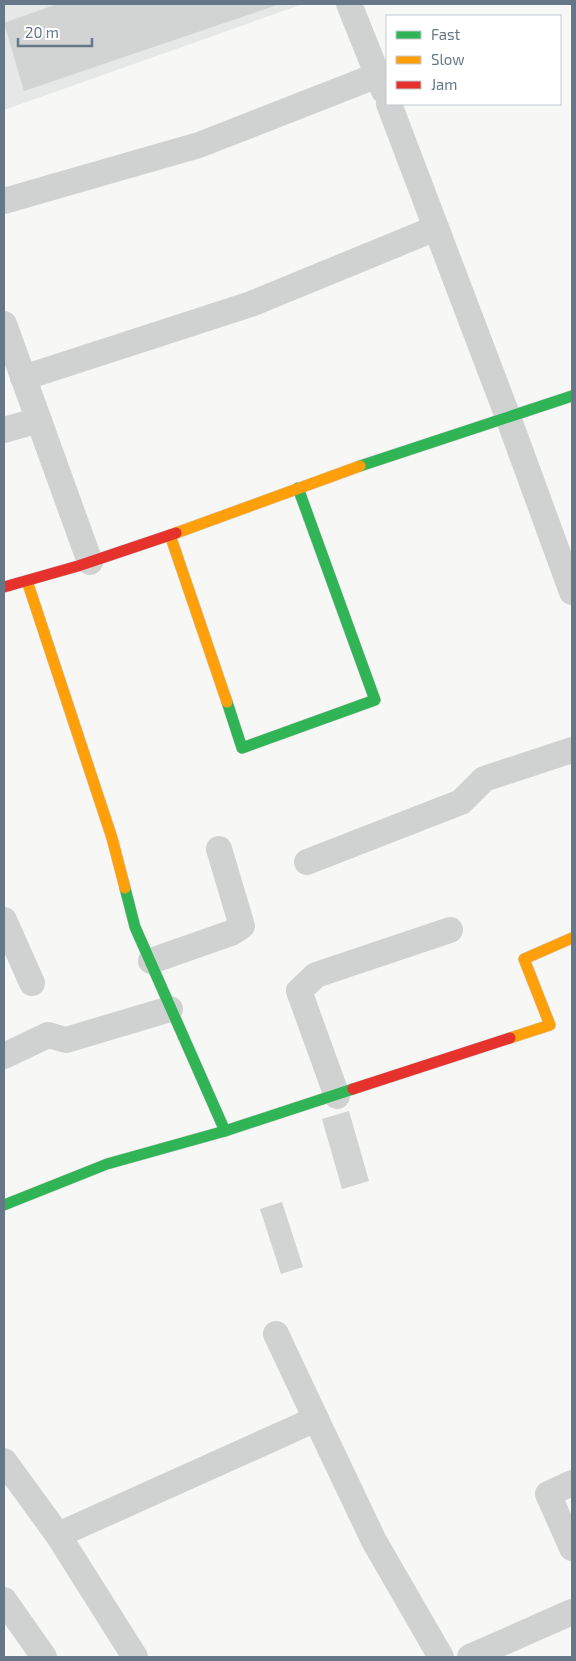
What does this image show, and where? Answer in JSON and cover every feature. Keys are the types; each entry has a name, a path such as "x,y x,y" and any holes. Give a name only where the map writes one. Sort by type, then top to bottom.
{"street":[{"path":"4,202 199,145 383,87 349,4"},
{"path":"389,105 508,417 572,592"},
{"path":"23,378 250,304 436,228"},
{"path":"4,324 90,562"},
{"path":"4,587 90,562 298,488 572,396"},
{"path":"4,430 39,420"},
{"path":"170,535 242,748 375,700 298,488"},
{"path":"27,581 112,838 135,927 225,1131"},
{"path":"307,862 461,802 484,779 572,750"},
{"path":"150,962 231,933 242,926 219,849"},
{"path":"4,920 32,983"},
{"path":"337,1096 300,991 316,975 450,930"},
{"path":"4,1205 107,1164 225,1131 337,1096 550,1025 524,959 572,938"},
{"path":"4,1056 48,1035 66,1040 170,1009"},
{"path":"276,1334 374,1541 441,1657"},
{"path":"58,1535 316,1419"},
{"path":"4,1461 58,1535 135,1657"},
{"path":"572,1483 548,1494 572,1548"},
{"path":"4,1600 12,1629 44,1657"},
{"path":"470,1657 572,1612"}],"shaded area":[{"path":"4,4 303,4 4,110"}],"building":[{"path":"57,4 280,4 24,91 4,23"},
{"path":"349,1111 369,1181 342,1189 322,1119"},
{"path":"282,1202 303,1267 281,1274 260,1209"}],"traffic: fast":[{"path":"360,466 572,396"},
{"path":"227,702 242,748 375,700 298,488"},
{"path":"125,888 135,927 225,1131"},
{"path":"4,1205 107,1164 225,1131 353,1089"}],"traffic: slow":[{"path":"176,533 360,466"},
{"path":"170,535 227,702"},
{"path":"27,581 112,838 125,888"},
{"path":"510,1038 550,1025 524,959 572,938"}],"traffic: jam":[{"path":"4,587 78,566 176,533"},
{"path":"353,1089 510,1038"}]}
